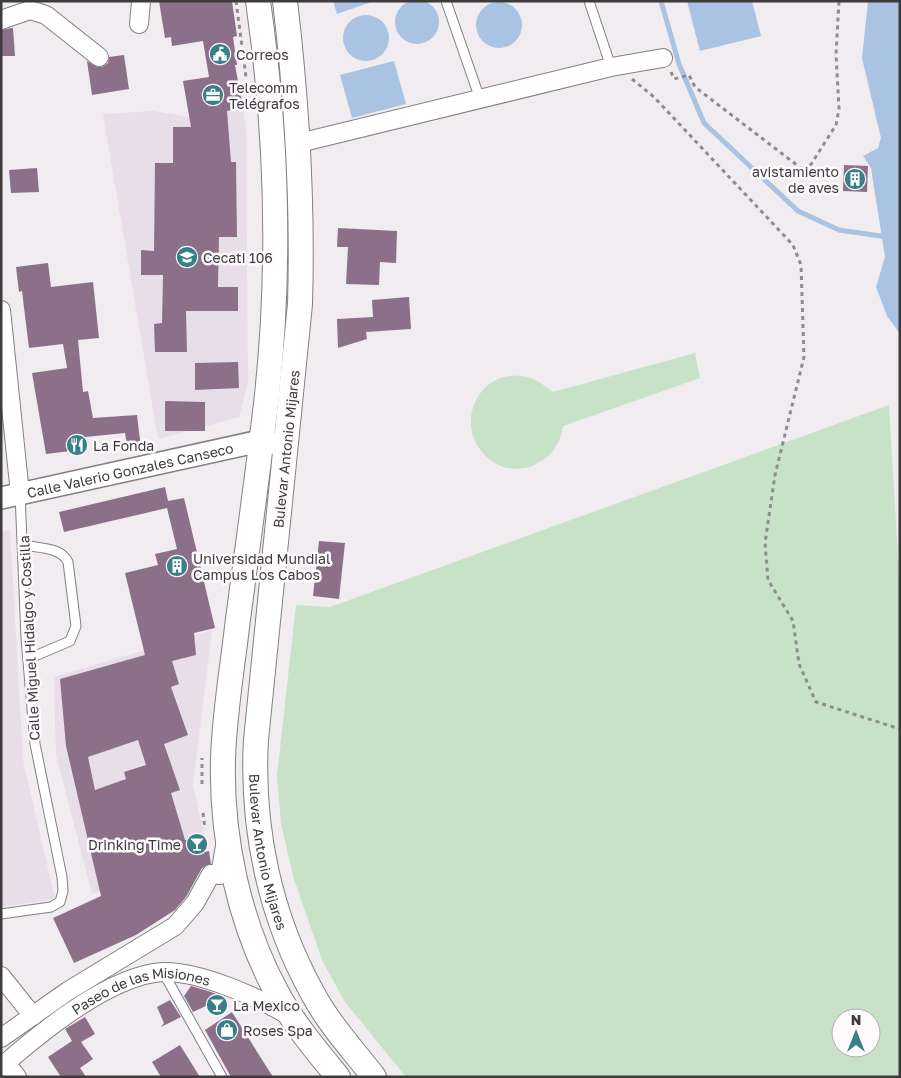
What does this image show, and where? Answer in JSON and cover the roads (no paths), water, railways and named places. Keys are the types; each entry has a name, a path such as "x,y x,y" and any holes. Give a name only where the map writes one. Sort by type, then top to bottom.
{"main road":[{"name":"Bulevar Antonio Mijares","path":"285,1 299,143 302,253 300,304 256,740 255,784 263,853 271,891 283,927 313,994 334,1027 374,1077"},
{"name":"Bulevar Antonio Mijares","path":"262,2 275,148 276,229 274,304 267,396 224,740 223,787 227,836 243,908 255,943 276,992 293,1019 338,1077"}],"street":[{"path":"139,24 141,1"},
{"path":"1,20 30,10 46,15 99,57"},
{"path":"299,143 614,67 663,58"},
{"name":"Calle Miguel Hidalgo y Costilla","path":"1,310 10,496"},
{"path":"260,441 286,445"},
{"name":"Calle Valerio Gonzales Canseco","path":"10,496 260,441"},
{"name":"Paseo de las Misiones","path":"1,1038 68,991 175,926 195,903 211,874 220,875 227,836"},
{"name":"Paseo de las Misiones","path":"4,1065 46,1029 102,993 132,978 163,972 209,981 251,995 293,1019"},
{"path":"1,976 33,1016"},
{"path":"4,1065 17,1077"}],"lane":[{"path":"446,1 480,99"},
{"path":"589,1 614,67"},
{"name":"Calle Miguel Hidalgo y Costilla","path":"1,914 50,907 60,902 63,891 35,744 28,659 23,545 10,496"},
{"path":"23,545 56,551 65,556 68,562 76,626 70,641 28,659"},
{"path":"163,972 222,1077"}],"water":[{"path":"421,0 433,6 438,13 438,31 433,38 426,43 413,44 405,41 398,34 395,18 398,10 405,3"},
{"path":"333,1 374,1 337,14"},
{"path":"687,1 752,1 761,36 700,51"},
{"path":"868,1 900,1 900,334 887,316 876,287 885,257 871,168 863,156 878,148 881,138 862,58"},
{"path":"499,2 512,6 518,12 522,25 518,38 512,44 499,48 486,44 480,38 476,25 480,12 486,6"},
{"path":"366,15 379,19 385,25 389,38 385,51 379,57 366,61 353,57 347,51 343,38 347,25 353,19"},
{"path":"394,61 406,104 352,118 340,75"}],"waterway":[{"path":"661,1 679,64 704,123 798,211 839,230 887,237"}],"place":[{"name":"Correos","path":"220,54"},
{"name":"Telecomm Telégrafos","path":"213,95"},
{"name":"avistamiento de aves","path":"855,179"},
{"name":"Cecati 106","path":"187,257"},
{"name":"La Fonda","path":"77,445"},
{"name":"Universidad Mundial Campus Los Cabos","path":"177,566"},
{"name":"Drinking Time","path":"197,844"},
{"name":"La Mexico","path":"217,1005"},
{"name":"Roses Spa","path":"227,1030"}]}
